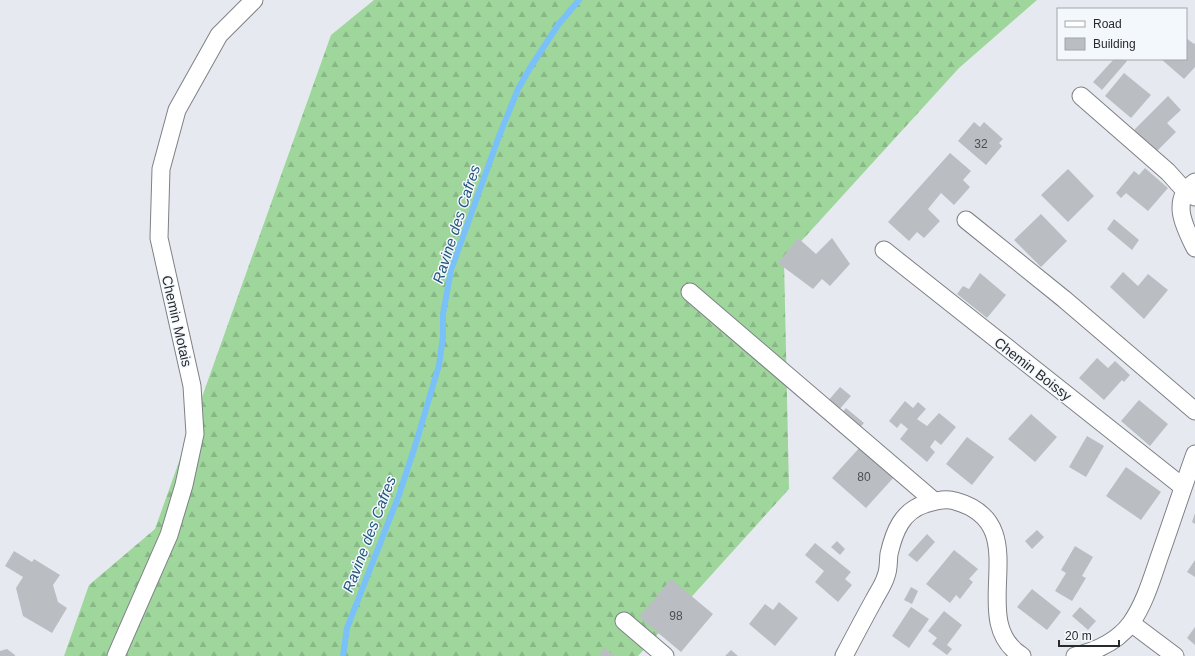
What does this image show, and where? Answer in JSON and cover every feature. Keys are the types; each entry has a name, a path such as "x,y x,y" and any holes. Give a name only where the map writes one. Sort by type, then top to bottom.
{"street":[{"name":"Chemin Motais","path":"116,656 169,535 184,485 195,434 192,386 158,238 161,169 176,110 220,35 254,0"},
{"path":"1082,96 1168,172 1192,190 1180,205 1185,227 1195,248"},
{"path":"966,220 1064,299 1195,411"},
{"name":"Chemin Boissy","path":"884,250 1184,487"},
{"path":"690,292 934,501"},
{"path":"1075,656 1090,652 1106,644 1120,635 1131,623 1151,580 1195,454"},
{"path":"844,656 887,575 894,535 902,520 915,507 934,501 954,500 976,510 990,523 997,538 999,554 996,602 1003,636 1010,646 1022,656"},
{"path":"624,621 665,656"},
{"path":"1131,623 1175,656"}],"green space":[{"path":"374,0 1037,0 959,68 784,260 789,489 638,656 64,656 89,585 155,529 331,35"}],"building":[{"path":"1187,39 1194,44 1195,43 1195,67 1184,79 1162,60 1187,60"},
{"path":"1113,60 1127,61 1102,90 1093,82"},
{"path":"1124,73 1151,95 1131,118 1105,96"},
{"path":"1168,96 1181,110 1167,123 1176,132 1154,154 1132,132"},
{"path":"974,122 980,127 984,122 1003,139 999,143 1002,146 986,165 958,141"},
{"path":"950,153 971,171 963,180 970,187 954,205 941,193 928,209 940,221 924,238 917,232 909,241 888,222"},
{"path":"1145,168 1168,188 1148,211 1126,193 1121,198 1116,193 1134,171 1139,175"},
{"path":"1068,169 1094,196 1068,222 1041,195"},
{"path":"1041,214 1067,241 1041,267 1014,240"},
{"path":"1114,219 1139,240 1132,250 1107,229"},
{"path":"798,238 816,254 832,238 850,264 830,286 822,279 813,289 778,263"},
{"path":"1123,272 1138,286 1148,274 1168,290 1144,319 1110,287"},
{"path":"980,273 1006,295 987,318 957,294 963,286 969,289"},
{"path":"1097,358 1108,368 1115,361 1130,375 1124,382 1122,380 1104,400 1079,378"},
{"path":"840,387 851,396 838,411 827,402"},
{"path":"1139,400 1168,424 1150,446 1121,421"},
{"path":"905,401 913,408 918,402 926,409 917,419 927,426 939,413 956,427 941,445 935,440 930,447 935,452 927,462 900,439 908,429 901,423 897,428 889,421"},
{"path":"846,408 864,423 857,431 839,416"},
{"path":"1031,414 1057,437 1035,462 1008,439"},
{"path":"1087,436 1104,446 1086,477 1069,467"},
{"path":"967,437 994,457 972,485 946,464"},
{"path":"861,446 895,476 866,508 832,478"},
{"path":"1126,467 1161,492 1141,520 1106,496"},
{"path":"1195,513 1195,524 1192,522"},
{"path":"1037,530 1044,537 1032,549 1025,541"},
{"path":"927,534 935,542 917,562 908,555"},
{"path":"837,541 845,549 840,555 831,547"},
{"path":"815,543 851,572 845,579 852,585 838,602 815,582 824,571 805,555"},
{"path":"1075,546 1093,557 1082,576 1086,578 1072,601 1055,591 1066,573 1061,570"},
{"path":"954,550 978,569 969,579 973,582 960,599 956,595 950,603 926,584"},
{"path":"14,551 32,562 34,559 60,575 53,585 58,602 67,608 52,633 23,616 16,588 23,577 5,566"},
{"path":"1195,560 1195,577 1187,572"},
{"path":"671,579 713,614 681,652 639,617"},
{"path":"911,587 918,591 912,604 904,600"},
{"path":"1032,589 1061,612 1047,630 1017,607"},
{"path":"779,602 798,618 775,646 749,624 765,604 773,610"},
{"path":"911,607 929,619 909,648 892,636"},
{"path":"1080,607 1096,621 1088,630 1072,616"},
{"path":"944,611 962,625 947,645 952,649 947,655 932,644 937,638 928,631"},
{"path":"1195,627 1195,645 1187,638"},
{"path":"604,648 615,656 599,656"},
{"path":"7,649 15,656 0,656 0,651"},
{"path":"731,650 738,656 725,656"}],"waterway":[{"name":"Ravine des Cafres","path":"343,656 347,628 399,495 416,443 439,365 443,337 443,314 451,270 498,139 518,89 530,68 558,25 579,0"}]}
